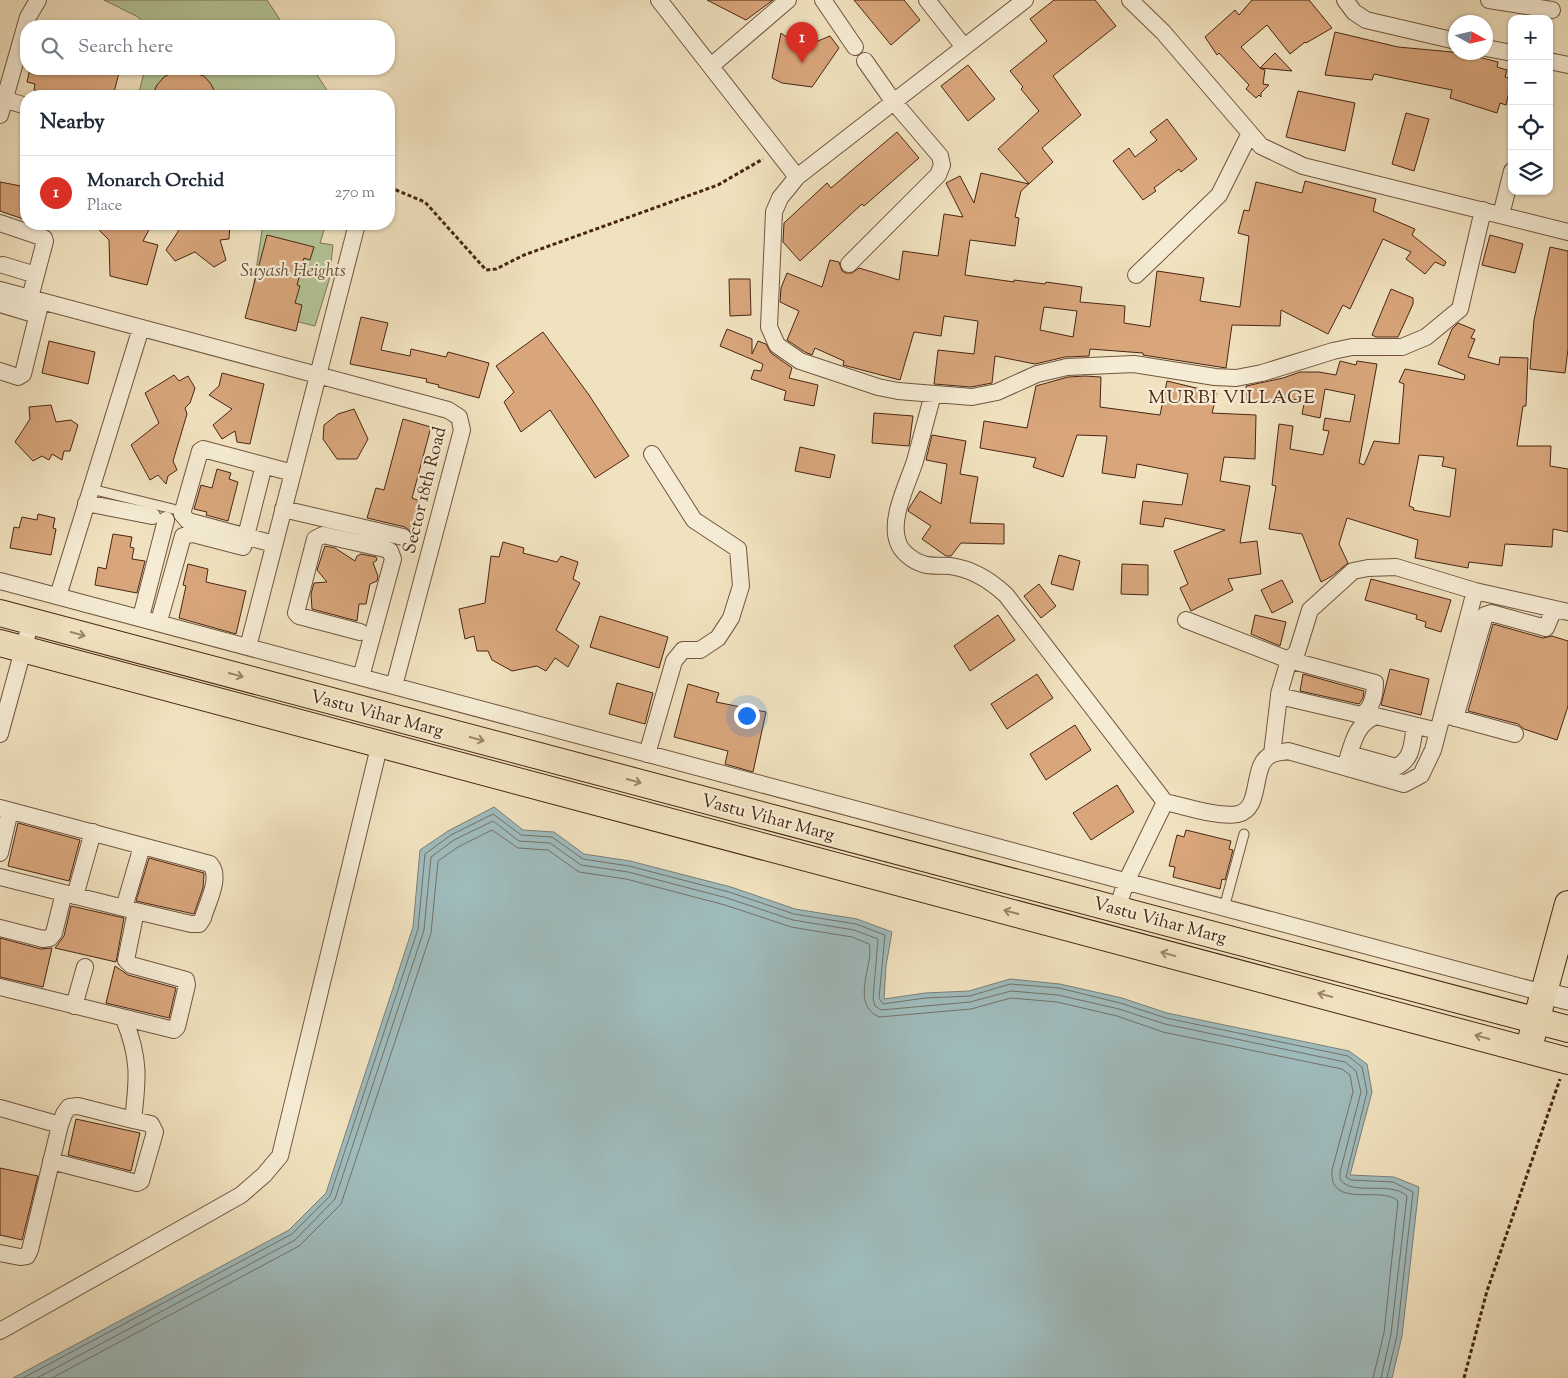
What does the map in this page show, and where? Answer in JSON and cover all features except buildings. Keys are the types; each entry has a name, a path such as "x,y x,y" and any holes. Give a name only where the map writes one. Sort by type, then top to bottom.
{"main road":[{"name":"Vastu Vihar Marg","path":"0,613 1568,1029"},
{"name":"Vastu Vihar Marg","path":"11,646 1568,1059"},
{"path":"1529,1050 1537,1020 1556,996 1568,904"}],"street":[{"path":"27,20 38,0"},
{"path":"659,0 797,177"},
{"path":"711,66 788,0"},
{"path":"823,0 855,46"},
{"path":"927,0 964,47"},
{"path":"1024,0 797,177 780,198 774,212 769,327 777,345 800,361 878,387 933,394 985,396 1037,374 1067,367 1134,364 1215,377 1236,378 1262,373 1352,348 1402,348 1426,337 1460,310 1483,210"},
{"path":"1130,0 1162,32 1261,146 1302,166 1568,232"},
{"path":"1344,0 1354,12 1371,21 1448,40"},
{"path":"1490,0 1552,10"},
{"path":"20,43 1,104 20,106"},
{"path":"1493,49 1508,52"},
{"path":"849,264 938,175 942,165 940,156 893,101 866,60"},
{"path":"1553,62 1568,65"},
{"path":"1136,275 1219,195 1250,132"},
{"path":"1501,215 1508,187"},
{"path":"0,224 44,238 45,241 36,274 36,305 23,374 18,377 0,371"},
{"path":"248,647 355,230"},
{"path":"3,266 36,274"},
{"name":"Sector 18th Road","path":"0,290 36,305 141,328 448,410 459,417 462,430 394,686"},
{"path":"0,304 36,305"},
{"path":"58,596 141,328"},
{"path":"933,394 915,461 898,508 896,528 898,543 910,558 925,565 950,566 972,571 989,580 1006,595 1165,802 1228,815 1240,814 1250,806 1263,761 1272,754 1288,751 1396,767 1405,763 1409,757 1415,726"},
{"path":"273,549 246,536 188,521 182,514 201,450 204,449 292,473"},
{"path":"647,754 674,660 683,650 700,650 718,638 731,618 741,586 738,549 694,520 652,454"},
{"path":"246,536 264,465"},
{"path":"89,496 164,515 141,617"},
{"path":"283,509 403,537"},
{"path":"159,621 183,536 192,534 273,549"},
{"path":"360,632 299,616 296,613 315,539 318,536 323,534 385,549 392,554 393,559 361,677"},
{"path":"1272,754 1279,696 1289,660 1297,652 1310,610 1353,571 1368,568 1396,567 1475,591 1561,610 1546,628 1491,613 1485,615 1449,716 1438,731 1433,750 1421,775 1404,784 1347,761"},
{"path":"0,581 159,621 248,647 1556,996"},
{"path":"1449,716 1475,591"},
{"path":"1186,620 1289,660 1375,684 1375,694 1366,713 1361,715 1279,696"},
{"path":"0,734 11,646 31,621"},
{"path":"1347,761 1356,732 1366,720 1376,716 1438,731"},
{"path":"1449,716 1515,734"},
{"path":"0,1331 241,1195 264,1175 280,1156 380,743"},
{"path":"1117,909 1126,882 1165,802"},
{"path":"0,853 5,810 210,864 214,869 215,877 203,918 199,924 191,924 130,910 0,877"},
{"path":"0,928 44,939 50,938 54,934 92,832"},
{"path":"0,987 174,1030 177,1027 187,984 183,978 131,965 126,960 130,910 142,846"},
{"path":"74,1006 85,966"},
{"path":"124,1019 133,1041 138,1076 133,1120"},
{"path":"0,1253 20,1257 27,1256 60,1125 64,1114 69,1108 78,1106 151,1124 155,1132 141,1180 137,1182 52,1161"},
{"path":"0,1108 60,1125"}],"lane":[{"path":"89,496 164,515"},
{"path":"1224,908 1244,834"}],"path":[{"path":"395,190 425,202 486,270 496,269 524,255 718,185 776,151"},
{"path":"1464,1378 1487,1292 1568,1059"}],"green space":[{"path":"104,0 267,0 280,20 141,20"},
{"path":"143,75 317,75 327,90 140,90"},
{"name":"Suyash Heights","path":"262,230 324,230 320,243 333,245 329,280 315,326 250,310"}],"water":[{"path":"494,807 523,830 554,832 584,854 630,861 731,887 795,909 857,919 892,932 886,966 884,999 925,993 969,991 1010,979 1060,984 1122,998 1167,1013 1349,1051 1367,1064 1372,1092 1350,1175 1394,1177 1419,1187 1402,1336 1392,1378 13,1378 289,1230 326,1193 413,927 420,850 448,831"}],"place":[{"name":"Monarch Orchid","path":"802,63"}],"district":[{"name":"MURBI VILLAGE","path":"1232,396"}]}
